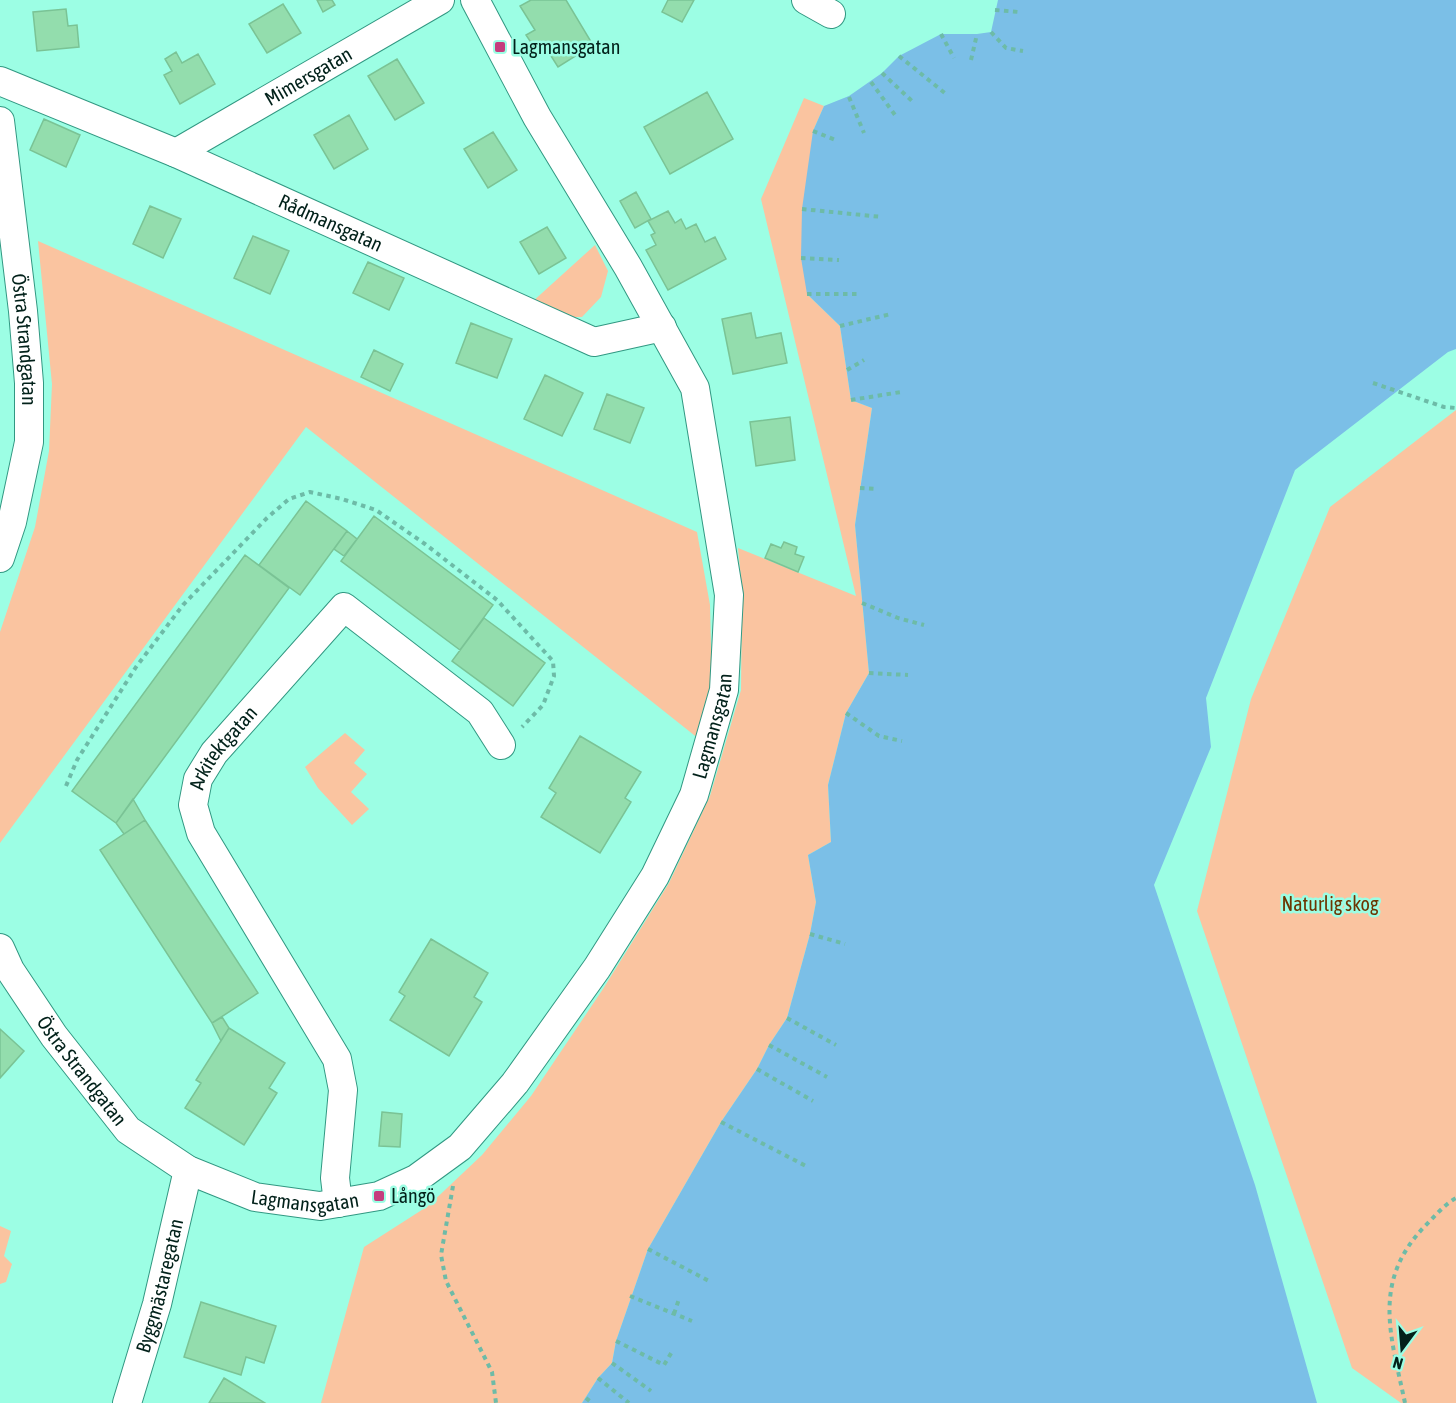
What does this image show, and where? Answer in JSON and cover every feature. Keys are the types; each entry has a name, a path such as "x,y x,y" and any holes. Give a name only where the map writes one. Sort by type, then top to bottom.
{"street":[{"name":"Mimersgatan","path":"176,153 440,0"},
{"name":"Lagmansgatan","path":"189,1170 255,1197 320,1206 379,1196 416,1179 460,1147 515,1083 597,968 655,876 694,795 724,690 729,595 695,388 662,327 537,117 475,0"},
{"path":"806,0 831,14"},
{"name":"Rådmansgatan","path":"0,81 176,153 594,342 662,327"},
{"name":"Östra Strandgatan","path":"0,121 23,311 29,384 29,442 12,522 0,558"},
{"name":"Arkitektgatan","path":"338,1203 335,1178 343,1090 337,1059 201,833 194,805 198,778 214,753 344,607 480,712 501,745"},
{"name":"Östra Strandgatan","path":"0,948 10,970 54,1036 128,1130 189,1170"},
{"name":"Byggmästaregatan","path":"127,1403 157,1304 189,1170"}],"path":[{"path":"995,10 1019,12"},
{"path":"991,32 1006,48 1023,51"},
{"path":"940,34 954,58"},
{"path":"971,60 977,34"},
{"path":"899,56 946,94"},
{"path":"882,73 912,101"},
{"path":"871,81 895,115"},
{"path":"849,96 864,134"},
{"path":"813,131 838,141"},
{"path":"802,209 882,217"},
{"path":"801,258 839,260"},
{"path":"807,294 861,294"},
{"path":"840,326 891,314"},
{"path":"846,370 864,360"},
{"path":"1373,383 1444,407 1456,408"},
{"path":"851,400 901,392"},
{"path":"860,488 876,489"},
{"path":"862,603 898,618 924,625"},
{"path":"869,673 908,675"},
{"path":"846,713 879,736 902,741"},
{"path":"810,934 845,944"},
{"path":"787,1018 836,1046"},
{"path":"769,1045 827,1077"},
{"path":"757,1069 813,1101"},
{"path":"721,1122 806,1166"},
{"path":"460,1147 441,1255 446,1281 492,1372 496,1403"},
{"path":"1405,1403 1389,1323 1391,1283 1399,1262 1418,1233 1456,1198"},
{"path":"648,1249 709,1281"},
{"path":"630,1296 692,1321"},
{"path":"675,1314 679,1299"},
{"path":"616,1341 664,1365 673,1350"},
{"path":"612,1363 651,1391"},
{"path":"598,1378 629,1403"},
{"path":"585,1398 592,1403"}],"green space":[{"path":"804,98 824,106 813,131 807,294 840,326 851,400 872,408 855,525 869,673 846,713 828,785 831,842 808,855 816,902 810,934 787,1018 769,1045 757,1069 721,1122 648,1249 616,1341 612,1363 598,1378 582,1403 321,1403 364,1247 428,1206 482,1155 531,1096 603,989 669,883 710,796 741,690 742,589 738,548 856,596 761,199"},
{"path":"38,241 697,532 710,605 712,688 699,739 306,427 0,843 0,632 35,527 49,451 52,384"},
{"path":"595,245 608,271 601,297 582,317 558,317 531,303"},
{"name":"Naturlig skog","path":"1456,410 1456,1403 1401,1403 1352,1368 1197,911 1251,699 1330,507"},
{"path":"345,733 365,750 354,763 367,774 351,792 369,809 352,825 318,788 305,767"},
{"path":"0,1226 11,1231 4,1256 12,1264 6,1282 0,1284"}],"water":[{"path":"998,0 1456,0 1456,349 1448,352 1295,470 1206,698 1211,747 1154,885 1255,1185 1317,1403 582,1403 598,1378 612,1363 616,1341 648,1249 721,1122 757,1069 769,1045 787,1018 810,934 816,902 808,855 831,842 828,785 846,713 869,673 855,525 872,408 851,400 840,326 807,294 801,258 802,209 813,131 824,106 849,96 882,73 899,56 941,34 991,32"}],"building":[{"path":"317,0 332,0 335,5 323,12"},
{"path":"531,0 566,0 593,45 558,67 546,48 538,53 526,35 535,30 520,6"},
{"path":"668,0 694,0 682,22 662,12"},
{"path":"283,4 301,33 267,53 249,24"},
{"path":"66,9 68,26 77,25 79,47 37,51 33,12"},
{"path":"176,52 182,63 198,54 215,84 180,104 164,75 172,71 165,59"},
{"path":"397,59 424,103 395,120 368,76"},
{"path":"707,92 733,139 670,174 644,127"},
{"path":"349,115 368,149 334,169 314,135"},
{"path":"44,119 80,135 66,167 30,150"},
{"path":"493,132 517,170 488,188 464,149"},
{"path":"636,192 651,219 635,228 620,201"},
{"path":"150,206 181,219 163,258 133,244"},
{"path":"668,211 675,223 681,219 686,229 696,224 705,242 715,237 726,259 668,290 646,250 656,245 651,235 655,233 648,221"},
{"path":"547,227 566,258 539,274 520,242"},
{"path":"253,236 289,251 270,294 234,278"},
{"path":"368,262 404,278 389,310 353,293"},
{"path":"751,313 756,338 781,333 787,363 733,374 722,319"},
{"path":"471,323 512,339 497,378 456,363"},
{"path":"374,350 403,364 390,391 361,377"},
{"path":"545,375 583,393 562,436 524,419"},
{"path":"607,394 644,408 630,443 594,429"},
{"path":"790,417 795,460 756,466 750,422"},
{"path":"306,501 347,531 300,595 259,565"},
{"path":"374,516 493,605 460,650 341,561"},
{"path":"347,531 357,539 344,556 334,549"},
{"path":"784,542 797,547 795,554 804,557 798,572 765,558 771,544 781,548"},
{"path":"245,555 289,588 116,823 72,791"},
{"path":"484,618 545,663 513,706 452,661"},
{"path":"580,736 641,772 625,798 631,802 600,853 541,817 556,793 549,788"},
{"path":"133,799 145,820 124,834 116,823"},
{"path":"145,820 258,993 212,1023 100,850"},
{"path":"431,939 488,973 474,997 482,1002 449,1056 390,1020 405,996 399,992"},
{"path":"222,1017 229,1028 221,1041 212,1023"},
{"path":"229,1028 285,1063 269,1088 277,1093 244,1145 185,1108 201,1083 196,1080"},
{"path":"0,1029 24,1051 0,1078"},
{"path":"382,1112 402,1114 400,1147 379,1146"},
{"path":"201,1302 276,1326 264,1363 246,1357 241,1375 184,1357"},
{"path":"224,1378 265,1403 209,1403"}],"place":[{"name":"Lagmansgatan","path":"500,47"},
{"name":"Långö","path":"379,1196"}]}
